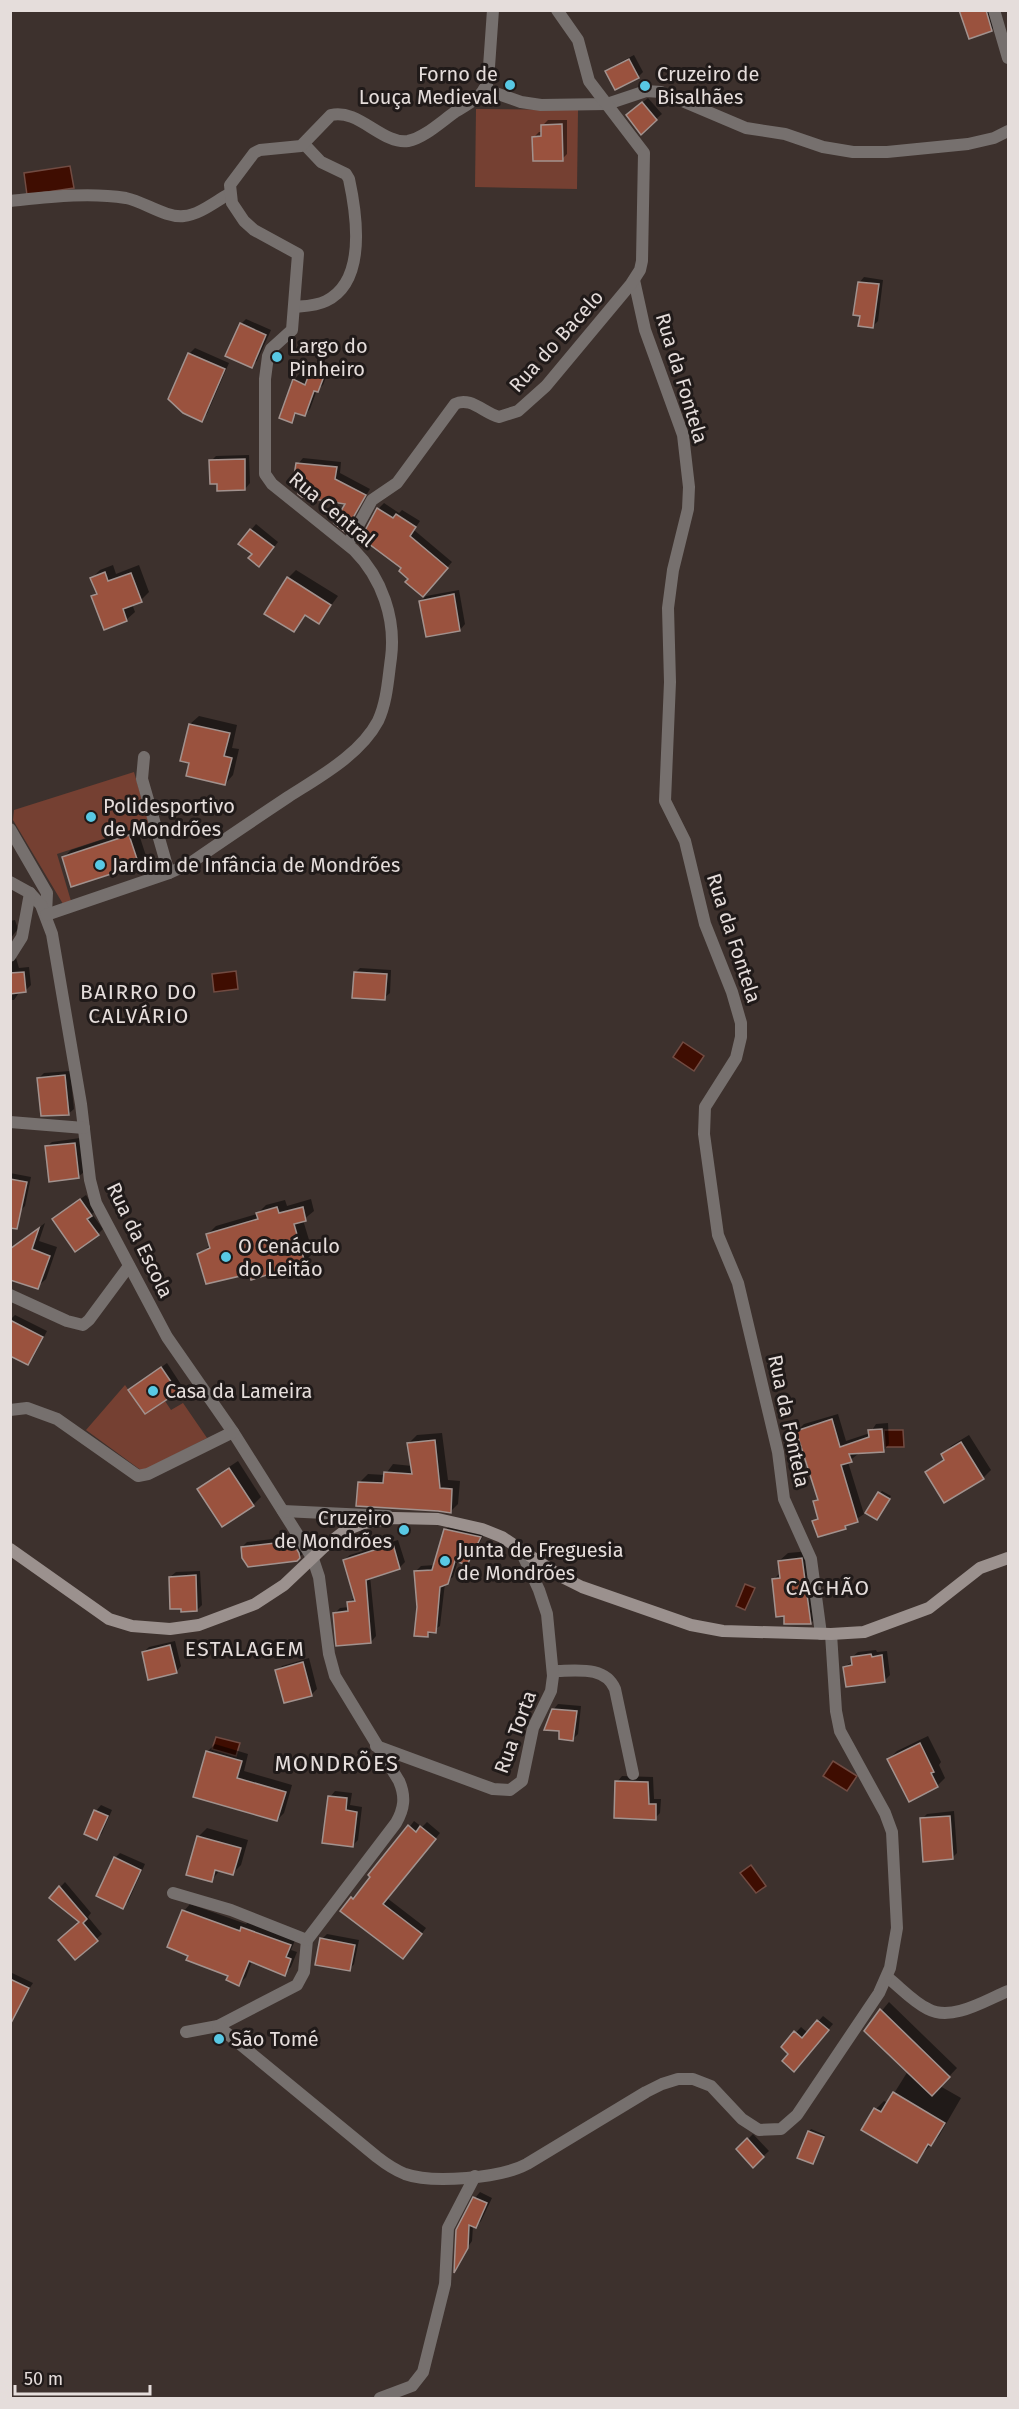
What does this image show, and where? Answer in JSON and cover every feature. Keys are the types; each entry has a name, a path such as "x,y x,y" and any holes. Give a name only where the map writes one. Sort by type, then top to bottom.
{"main road":[{"path":"10,1549 102,1616 124,1624 170,1629 199,1625 255,1604 284,1585 331,1540 355,1527 384,1519 413,1517 450,1520 472,1526 502,1538 560,1576 582,1587 703,1628 734,1632 826,1634 864,1632 923,1611 980,1568 1008,1558"}],"street":[{"path":"10,201 73,195 118,197 142,202 174,215 184,216 196,213 229,194 234,177 254,153 263,150 294,148 304,144 328,117 342,114 395,139 411,140 474,100 484,89 489,75 494,10"},
{"name":"Rua do Bacelo","path":"348,544 372,500 397,483 455,404 462,401 468,402 499,417 518,411 546,386 634,280 642,257 644,153 587,78 577,37 557,10"},
{"path":"994,10 1008,58"},
{"path":"484,89 528,104 605,104 621,101 646,91 661,92 746,128 785,134 823,147 853,152 887,152 968,144 994,138 1008,131"},
{"path":"294,307 323,303 341,290 349,279 356,249 350,179 346,174 321,162 304,144"},
{"name":"Rua Central","path":"46,915 189,864 326,772 359,745 378,719 386,695 393,646 393,628 384,598 366,563 348,544 272,484 265,474 265,379 268,356 271,349 290,332 294,307 297,252 248,225 234,207 229,194"},
{"name":"Rua da Fontela","path":"475,2176 503,2174 519,2169 654,2087 678,2079 693,2079 711,2086 742,2119 753,2127 774,2130 787,2126 797,2115 879,1994 887,1977 895,1944 897,1920 892,1832 885,1813 840,1731 826,1634 811,1559 784,1499 778,1452 738,1283 718,1235 703,1120 705,1107 736,1058 741,1042 741,1023 732,992 705,924 685,841 665,801 670,682 668,608 673,570 688,509 689,487 683,435 645,330 634,280"},
{"path":"144,757 142,779 169,873"},
{"path":"10,829 47,893 46,915"},
{"path":"10,882 30,892 46,915"},
{"path":"10,956 22,937 30,892"},
{"name":"Rua da Escola","path":"46,915 55,947 93,1196 167,1337 233,1432 313,1558 319,1577 332,1669 338,1684 402,1788 404,1800 402,1812 389,1834 307,1940"},
{"path":"10,1122 84,1128"},
{"path":"10,1295 67,1321 83,1325 129,1266"},
{"path":"10,1410 27,1408 57,1419 76,1430 138,1476 148,1474 233,1432"},
{"path":"283,1511 413,1517"},
{"name":"Rua Torta","path":"376,1746 493,1789 504,1791 515,1788 524,1776 533,1728 551,1691 553,1671 548,1614 520,1549"},
{"path":"553,1671 593,1671 609,1679 615,1689 633,1774"},
{"path":"173,1893 240,1912 307,1940 304,1972 297,1985 218,2026 186,2032"},
{"path":"887,1977 920,2004 938,2013 958,2011 1008,1991"},
{"path":"218,2026 371,2152 398,2171 423,2179 475,2176"},
{"path":"380,2398 412,2386 423,2372 445,2284 448,2228 475,2176"}],"shaded area":[{"path":"476,109 578,110 577,189 475,187"},
{"path":"70,166 74,188 27,195 24,173"},
{"name":"Polidesportivo de Mondrões","path":"134,772 149,824 57,854 71,901 63,904 13,820 14,810"},
{"path":"236,971 238,989 214,992 212,974"},
{"path":"683,1042 704,1056 694,1071 673,1057"},
{"path":"125,1385 145,1414 165,1401 171,1410 183,1403 207,1438 142,1471 86,1430"},
{"path":"884,1430 903,1430 904,1447 885,1447"},
{"path":"745,1584 755,1588 745,1610 736,1606"},
{"path":"216,1737 240,1743 236,1756 212,1749"},
{"path":"833,1761 857,1776 847,1791 823,1776"},
{"path":"751,1865 766,1886 756,1893 740,1873"}],"building":[{"path":"959,10 986,10 992,31 969,39"},
{"path":"629,59 639,78 615,90 605,71"},
{"path":"642,102 657,120 641,135 626,115"},
{"path":"562,124 563,161 533,161 532,137 541,136 541,125"},
{"path":"858,282 879,284 873,328 858,326 860,316 853,315"},
{"path":"240,323 266,335 252,368 225,356"},
{"path":"188,353 225,369 202,422 183,413 168,399"},
{"path":"312,366 326,371 318,392 314,391 305,416 295,413 292,423 279,418 293,379 305,385"},
{"path":"245,459 245,490 217,491 217,484 210,484 209,460"},
{"path":"296,463 337,467 335,479 366,495 345,532 334,523 345,504 302,497 298,494 300,483 293,482"},
{"path":"377,508 393,518 396,514 416,527 410,536 448,568 423,597 405,582 408,579 399,571 401,568 361,538"},
{"path":"250,529 274,547 259,567 248,558 252,554 238,544"},
{"path":"105,572 108,581 131,573 142,602 123,609 127,621 104,630 91,596 97,594 90,578"},
{"path":"287,577 331,605 319,624 305,615 294,632 264,614"},
{"path":"454,594 460,631 426,637 419,601"},
{"path":"189,724 230,733 224,756 232,758 225,785 186,776 189,763 180,761"},
{"path":"129,835 139,865 71,887 62,857"},
{"path":"24,972 26,992 10,994 10,973"},
{"path":"354,972 387,974 385,1000 352,998"},
{"path":"65,1075 69,1115 41,1116 37,1078"},
{"path":"75,1143 79,1178 49,1182 45,1146"},
{"path":"10,1179 27,1182 17,1229 10,1228"},
{"path":"80,1199 92,1216 87,1219 99,1235 75,1252 52,1219"},
{"path":"277,1207 279,1213 303,1207 306,1221 294,1224 305,1263 251,1280 249,1274 206,1284 197,1254 210,1248 206,1234 258,1219 256,1213"},
{"path":"39,1228 32,1249 50,1256 38,1289 10,1280 10,1249"},
{"path":"10,1320 43,1337 28,1365 10,1356"},
{"name":"Casa da Lameira","path":"161,1367 178,1392 145,1414 128,1390"},
{"path":"832,1419 840,1447 869,1437 868,1430 882,1429 884,1452 849,1454 852,1462 841,1465 858,1522 845,1526 846,1529 818,1537 812,1521 818,1519 813,1501 818,1500 796,1431"},
{"path":"435,1440 440,1488 452,1489 451,1513 356,1506 358,1482 383,1483 384,1472 412,1474 407,1443"},
{"path":"961,1442 984,1479 944,1503 925,1472 944,1460 941,1454"},
{"path":"229,1468 254,1506 222,1527 197,1489"},
{"path":"878,1492 890,1499 877,1520 865,1513"},
{"path":"444,1529 481,1537 467,1565 455,1561 448,1584 440,1587 436,1633 428,1632 428,1637 414,1636 417,1607 414,1571 432,1570"},
{"path":"292,1541 299,1553 300,1558 297,1561 248,1567 242,1558 241,1547"},
{"path":"393,1544 400,1569 366,1580 371,1643 336,1646 333,1613 348,1611 347,1602 355,1601 343,1560"},
{"path":"802,1558 811,1624 784,1624 784,1616 776,1617 772,1579 780,1578 778,1561"},
{"path":"196,1575 197,1611 181,1612 181,1609 170,1609 169,1577"},
{"path":"170,1645 177,1673 148,1680 142,1652"},
{"path":"871,1654 872,1657 882,1655 885,1682 846,1687 843,1667 852,1665 851,1657"},
{"path":"303,1662 312,1696 284,1703 275,1670"},
{"path":"552,1709 577,1711 573,1741 559,1739 559,1731 544,1730"},
{"path":"920,1743 934,1772 931,1773 938,1787 909,1802 887,1759"},
{"path":"206,1751 242,1761 237,1778 286,1792 277,1821 193,1797"},
{"path":"615,1781 648,1782 649,1804 656,1804 656,1820 614,1818"},
{"path":"328,1796 347,1798 346,1810 357,1812 353,1847 322,1843"},
{"path":"94,1810 108,1816 97,1840 84,1834"},
{"path":"950,1816 953,1859 923,1862 920,1818"},
{"path":"408,1825 416,1832 420,1826 436,1839 383,1904 422,1934 403,1959 340,1911 351,1897 353,1899 370,1877 368,1875"},
{"path":"197,1836 241,1848 233,1875 215,1870 212,1882 186,1875"},
{"path":"114,1857 141,1870 123,1909 96,1896"},
{"path":"59,1886 87,1919 83,1923 98,1941 75,1960 58,1940 79,1922 49,1898"},
{"path":"182,1910 240,1931 241,1927 291,1945 286,1957 291,1959 285,1976 249,1961 239,1986 226,1980 228,1976 186,1960 188,1956 167,1947"},
{"path":"320,1938 355,1945 350,1971 315,1965"},
{"path":"10,1979 29,1988 10,2025"},
{"path":"880,2009 950,2077 932,2096 864,2031"},
{"path":"817,2020 829,2030 794,2072 782,2061 788,2054 781,2047 794,2031 802,2038"},
{"path":"893,2092 945,2123 931,2146 928,2144 917,2163 861,2130 874,2108 881,2112"},
{"path":"808,2131 824,2137 813,2164 797,2158"},
{"path":"747,2138 764,2157 753,2168 736,2149"},
{"path":"473,2197 487,2203 476,2228 469,2225 468,2248 454,2273 456,2230"}],"place":[{"name":"Forno de Louça Medieval","path":"510,85"},
{"name":"Cruzeiro de Bisalhães","path":"645,86"},
{"name":"Largo do Pinheiro","path":"277,357"},
{"name":"Polidesportivo de Mondrões","path":"91,817"},
{"name":"Jardim de Infância de Mondrões","path":"100,865"},
{"name":"O Cenáculo do Leitão","path":"226,1257"},
{"name":"Casa da Lameira","path":"153,1391"},
{"name":"Cruzeiro de Mondrões","path":"404,1530"},
{"name":"Junta de Freguesia de Mondrões","path":"445,1561"},
{"name":"São Tomé","path":"219,2039"}],"district":[{"name":"BAIRRO DO CALVÁRIO","path":"139,1004"},
{"name":"CACHÃO","path":"828,1588"},
{"name":"ESTALAGEM","path":"245,1649"},
{"name":"MONDRÕES","path":"337,1763"}]}
